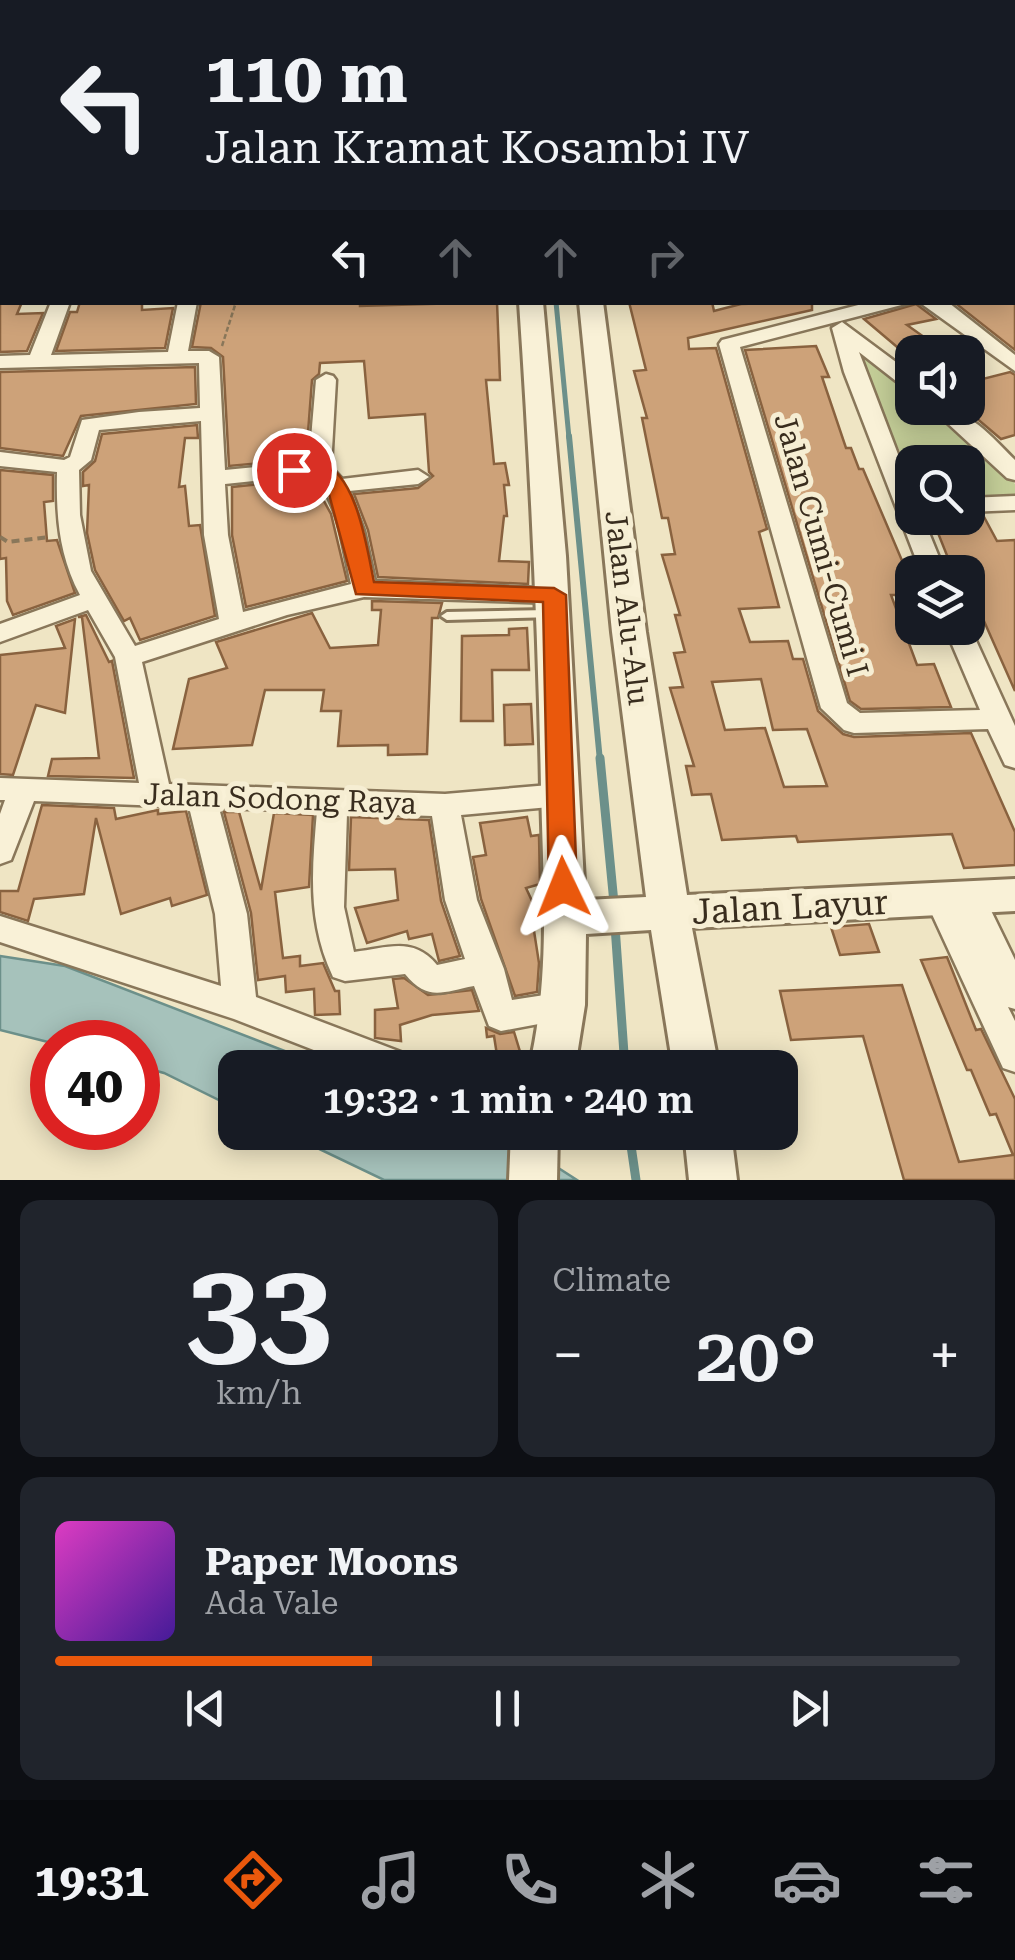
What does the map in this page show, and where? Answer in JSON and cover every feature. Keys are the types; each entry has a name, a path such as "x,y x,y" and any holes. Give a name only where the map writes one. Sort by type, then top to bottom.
{"street":[{"path":"38,360 59,305"},
{"path":"177,358 187,305"},
{"path":"531,305 554,604 560,795 582,917 556,1050"},
{"name":"Jalan Alu-Alu","path":"591,305 658,913 692,1050"},
{"path":"832,316 889,305"},
{"path":"938,305 1015,365"},
{"path":"832,316 895,370"},
{"path":"832,316 895,473"},
{"name":"Jalan Cumi-Cumi I","path":"832,316 728,344 835,708 854,724 998,718"},
{"path":"0,362 209,358 216,535 232,623"},
{"path":"326,388 328,477 352,531 364,589"},
{"path":"0,459 68,466 80,460 90,425 214,414"},
{"path":"964,425 1015,473"},
{"path":"68,466 70,535 79,571 128,656 156,793"},
{"path":"212,478 418,477"},
{"path":"985,504 1015,503"},
{"path":"128,656 232,623 364,589 554,604"},
{"path":"0,632 92,599"},
{"path":"966,645 1014,753"},
{"path":"0,852 12,790"},
{"name":"Jalan Sodong Raya","path":"12,790 445,805 560,795"},
{"path":"201,795 230,914 240,1006"},
{"path":"332,801 327,896 332,940 345,967 413,958 430,980 488,969"},
{"path":"445,805 461,900 488,969 501,1016 564,1007"},
{"name":"Jalan Layur","path":"582,917 1015,895"},
{"path":"956,899 1015,995"},
{"path":"956,899 1015,1057"},
{"path":"0,929 240,1006 355,1050"}],"lane":[{"path":"447,616 554,604"}],"path":[{"path":"209,358 218,354 222,346 235,305"},
{"path":"0,537 11,542 70,535"}],"green space":[{"path":"853,340 895,374 895,425 958,425 982,445 897,445"},
{"path":"985,449 1015,484 1015,501 985,503"}],"water":[{"path":"0,956 65,966 282,1050 218,1050 218,1100 160,1072 160,1020 30,1020 30,1038 0,1030"},
{"path":"321,1150 530,1150 577,1180 384,1180"}],"building":[{"path":"0,305 21,305 17,314 43,313 27,351 0,352"},
{"path":"79,305 173,308 165,348 56,351 70,312 77,312"},
{"path":"200,305 497,305 500,380 486,380 494,464 505,463 509,485 504,485 507,516 499,561 529,562 528,584 378,577 368,530 354,494 418,488 433,476 429,472 425,414 369,418 364,361 320,363 319,374 312,380 306,459 229,466 223,357 211,348 192,347"},
{"path":"630,305 713,305 714,311 737,305 812,305 812,310 688,338 689,349 716,348 767,529 759,532 779,607 739,609 750,642 788,641 793,659 803,659 818,711 843,734 854,737 971,733 1015,832 1015,865 964,868 952,834 798,842 796,836 722,840 711,794 692,795 686,766 694,766 670,688 683,687 674,653 685,652 675,615 680,615 662,555 675,554 668,518 662,518 642,418 647,418 634,371 646,370","holes":["761,679 773,730 807,729 827,786 784,787 765,728 725,730 712,682"]},
{"path":"917,305 936,319 907,325 921,335 895,335 895,345 864,319"},
{"path":"958,305 1015,305 1015,350"},
{"path":"816,346 829,377 822,377 846,448 851,448 859,469 863,469 900,555 895,555 895,595 891,595 895,606 895,645 910,645 917,665 934,664 951,707 861,709 850,701 745,350"},
{"path":"195,367 196,404 81,416 63,456 0,448 0,372"},
{"path":"1010,372 1015,375 1015,435 1001,439 984,425 985,378"},
{"path":"197,425 198,438 185,438 179,487 185,486 189,526 200,525 215,616 140,640 130,618 124,621 95,570 87,533 89,485 83,486 83,472 95,461 102,434"},
{"path":"0,470 53,475 53,501 44,502 47,541 57,540 75,593 13,615 7,601 6,558 0,559"},
{"path":"312,479 331,514 347,581 246,607 232,535 232,487"},
{"path":"985,519 997,541 1015,540 1015,691 985,623 985,555 947,555 939,535 985,535"},
{"path":"372,601 442,603 438,618 432,618 427,754 388,755 388,745 338,746 341,711 321,711 324,690 265,690 252,745 173,749 189,679 227,668 216,642 312,613 330,648 378,645 381,610 372,610"},
{"path":"86,615 109,662 112,661 134,778 48,776 52,759 99,758 82,617 78,617"},
{"path":"75,619 65,713 36,705 13,775 0,774 0,655 65,648 56,626"},
{"path":"527,628 529,670 492,670 493,721 461,721 462,636 509,635 509,629"},
{"path":"531,704 533,744 505,745 504,705"},
{"path":"42,805 114,808 116,819 158,810 158,814 186,811 207,895 172,906 170,898 121,914 96,818 84,894 34,899 28,921 0,912 0,891 18,891"},
{"path":"224,812 239,812 261,890 274,813 313,815 309,887 275,892 283,958 300,956 300,966 323,963 335,991 339,991 340,1014 315,1015 314,989 286,992 285,976 258,980 251,913"},
{"path":"351,817 429,820 441,901 460,956 439,961 432,934 409,939 407,931 367,943 355,908 398,900 395,869 349,870"},
{"path":"527,817 531,836 539,835 540,884 526,888 539,916 532,918 539,963 537,992 515,996 481,899 473,857 486,855 480,823"},
{"path":"869,924 879,952 840,955 831,927"},
{"path":"947,957 976,1030 981,1029 1015,1099 1015,1180 904,1180 863,1036 791,1040 780,991 902,985 959,1162 1013,1155 996,1114 990,1115 971,1070 967,1070 921,960"},
{"path":"404,978 428,995 472,990 479,1011 432,1015 400,1025 401,1041 375,1038 375,1010 398,1008 393,979"},
{"path":"486,1028 500,1034 514,1032 520,1050 496,1050 494,1036 487,1037"}],"waterway":[{"path":"556,305 569,438"},
{"path":"569,436 600,761"},
{"path":"600,758 614,903"},
{"path":"615,926 624,1050"},
{"path":"632,1150 636,1180"}],"route":[{"path":"294,470 320,468 336,486 364,573 364,589 554,595 563,887"}]}
